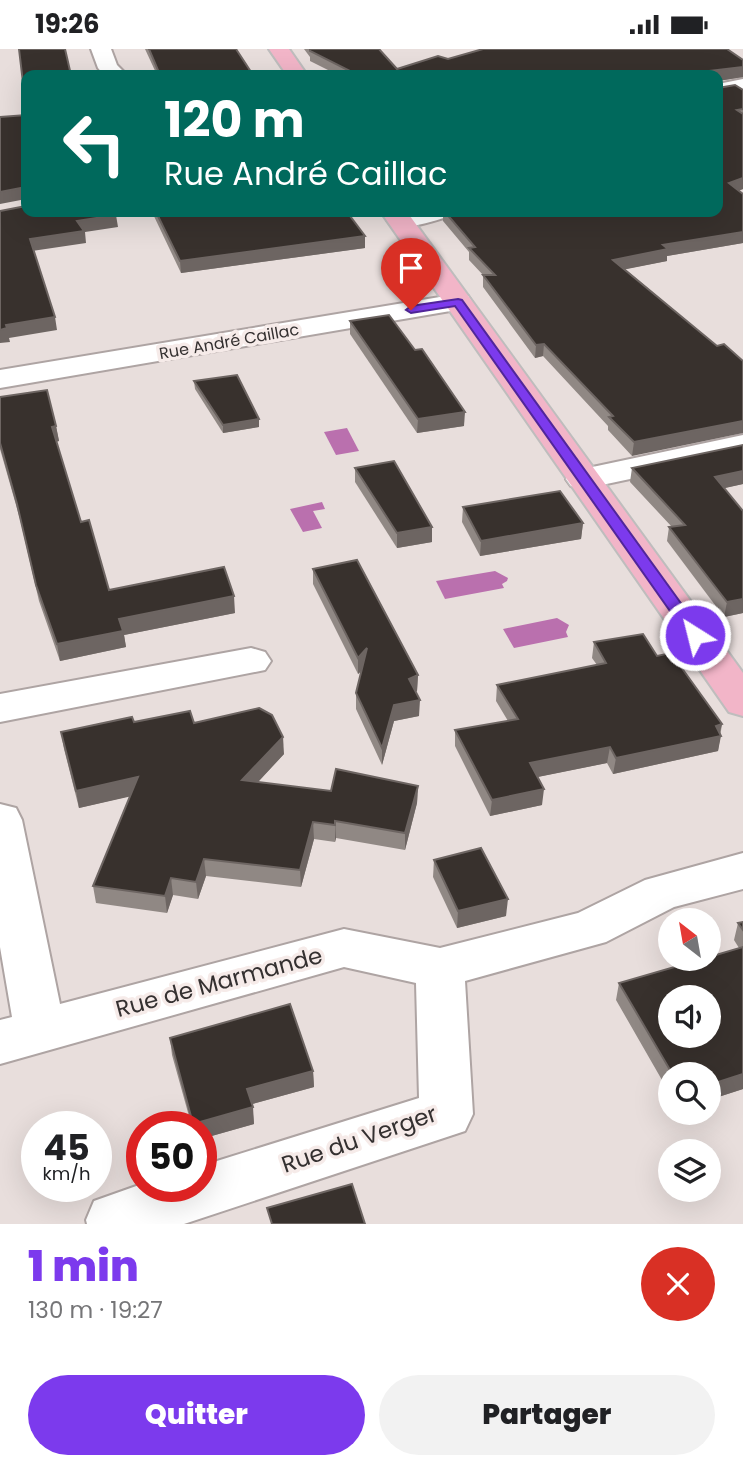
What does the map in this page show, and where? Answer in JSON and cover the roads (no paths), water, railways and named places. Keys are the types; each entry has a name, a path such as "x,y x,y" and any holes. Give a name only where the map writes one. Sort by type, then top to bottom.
{"main road":[{"path":"279,49 294,70"},
{"path":"398,217 743,702"}],"street":[{"path":"101,49 111,70"},
{"path":"723,89 743,85"},
{"name":"Rue André Caillac","path":"0,379 458,302"},
{"path":"583,479 743,445"},
{"path":"0,708 251,661"},
{"path":"0,821 20,1037"},
{"path":"440,968 589,929 661,893 743,871"},
{"name":"Rue de Marmande","path":"20,1037 344,948 440,968"},
{"name":"Rue du Verger","path":"114,1220 446,1114 440,968"}]}
